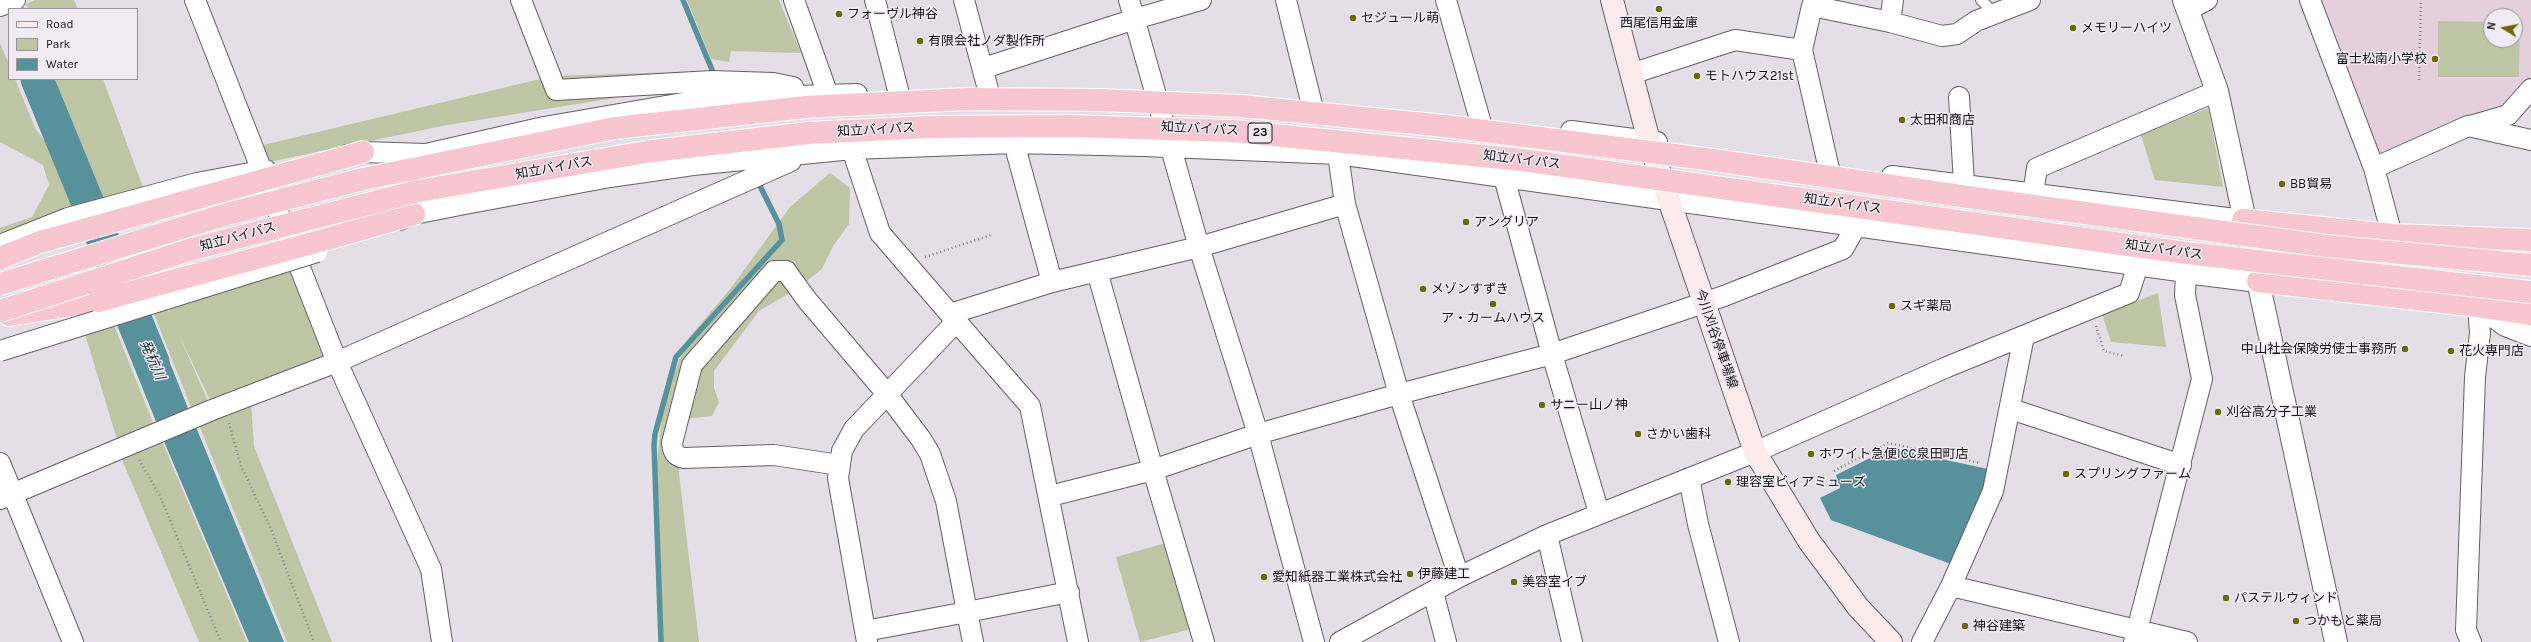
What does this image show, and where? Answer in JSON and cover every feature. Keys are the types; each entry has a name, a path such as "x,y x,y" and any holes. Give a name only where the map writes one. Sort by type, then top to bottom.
{"highway":[{"name":"知立バイパス","path":"0,284 227,214 363,179 615,128 806,107 967,99 1100,100 1241,106 1445,126 1706,159 1983,200 2295,242 2531,265"},
{"name":"知立バイパス","path":"0,311 190,250 418,191 652,151 809,133 928,127 1070,126 1234,131 1514,159 2186,253 2531,292"},
{"path":"0,258 47,240 363,152"},
{"path":"0,316 98,301 331,243 414,214"},
{"path":"2243,220 2392,235 2531,240"},
{"path":"2258,281 2478,306 2531,314"}],"main road":[{"name":"今川刈谷停車場線","path":"1612,0 1649,141 1670,199 1754,452 1809,541 1858,607 1891,642"}],"street":[{"path":"0,6 15,0"},
{"path":"195,0 337,362 431,569 442,642"},
{"path":"521,0 556,90 712,81 774,83 828,95"},
{"path":"794,0 828,95"},
{"path":"875,0 899,94"},
{"path":"964,0 984,68 989,93"},
{"path":"984,68 1132,9 1201,0"},
{"path":"1286,0 1312,105"},
{"path":"1446,0 1480,120"},
{"path":"1890,22 1893,0"},
{"path":"1829,169 1802,50 1812,6 1890,22 1942,36 1957,34 1976,21 2030,0"},
{"path":"2310,0 2374,168 2392,235"},
{"path":"2193,3 2217,91 2243,220 2258,281 2336,642"},
{"path":"1132,9 1199,247 1258,434 1314,642"},
{"path":"1631,74 1735,40 1802,50"},
{"path":"2374,168 2468,126 2508,115 2531,89"},
{"path":"2041,195 2038,168 2217,91"},
{"path":"0,245 68,218 197,183 363,152 426,154 544,127 706,99 899,94 989,93 1157,95 1312,105 1480,120 1649,141 1829,169 1964,184 2243,220"},
{"path":"1959,97 1964,184"},
{"path":"2468,126 2531,140"},
{"path":"414,214 610,177 693,165 852,149 1014,143 1338,154 1670,199 1751,213 2258,281"},
{"path":"1014,143 1052,282"},
{"path":"852,149 880,233 1030,406 1050,496 1078,642"},
{"path":"6,496 134,442 337,362 807,154"},
{"path":"1338,154 1345,204 1399,394 1459,577"},
{"path":"1504,177 1552,354 1599,513"},
{"path":"1069,592 967,612 866,637 840,495 839,465 847,440 854,429 887,394 953,318 1052,282 1199,247 1345,204"},
{"path":"1050,496 1152,470 1258,434 1399,394 1552,354 1724,296 1843,249 1856,226"},
{"path":"2499,238 2531,230"},
{"path":"0,351 331,243"},
{"path":"1340,642 1459,577 1548,535 1599,513 1754,452 1947,367 2091,310 2129,293 2138,265"},
{"path":"839,465 774,455 691,458 676,456 672,443 688,374 696,359 774,271 780,269 786,271 807,300 887,394 922,439 936,467 946,501 973,642"},
{"path":"1097,271 1152,470 1204,642"},
{"path":"2136,636 2181,465 2202,378 2185,294 2186,272"},
{"path":"2478,306 2505,326 2531,336"},
{"path":"2470,642 2466,630 2475,377 2480,333 2478,306"},
{"path":"1922,642 1951,586 1993,491 2011,409 2024,336"},
{"path":"2011,409 2181,465"},
{"path":"0,463 6,496 73,642"},
{"path":"1690,478 1698,524 1729,642"},
{"path":"1548,535 1572,642"},
{"path":"1951,586 2136,636 2187,642"},
{"path":"1433,592 1446,642"}],"lane":[{"path":"1980,0 1995,14"}],"path":[{"path":"2419,80 2421,0"},
{"path":"906,263 991,235"},
{"path":"2091,310 2104,351 2124,356"},
{"path":"218,408 241,466 271,530 314,642"},
{"path":"134,442 160,496 220,642"},
{"path":"1834,471 1888,443 1998,466"}],"shaded area":[{"name":"富士松南小学校","path":"2317,0 2531,0 2531,78 2505,107 2460,120 2374,156"}],"green space":[{"path":"35,0 74,0 78,8 28,8 26,4"},
{"path":"687,0 779,0 801,53 731,51 729,62 711,59"},
{"path":"2438,21 2483,22 2483,48 2520,48 2519,77 2438,77"},
{"path":"0,43 8,62 8,80 15,80 35,128 69,174 79,208 0,236 0,228 32,217 49,185 43,165 0,142"},
{"path":"705,71 708,83 447,125 264,163 259,146 553,76"},
{"path":"55,80 103,80 145,193 103,205"},
{"path":"2208,108 2223,187 2155,180 2141,135"},
{"path":"830,173 850,188 849,224 833,246 822,269 798,288 759,311 714,371 714,388 719,402 712,416 684,419 679,474 699,642 663,642 657,462 663,403 687,340 731,288 790,207"},
{"path":"291,262 330,359 212,404 179,335 211,408 194,415 154,314 167,308 170,313 169,305"},
{"path":"2158,293 2166,347 2111,342 2102,314"},
{"path":"114,325 156,430 118,443 85,334"},
{"path":"251,403 254,446 332,642 287,642 199,425"},
{"path":"161,439 247,642 199,642 120,455"},
{"path":"1166,543 1191,629 1140,642 1116,557"}],"water":[{"path":"151,315 191,416 159,429 117,325"},
{"path":"196,427 284,642 249,642 163,439"},
{"path":"1890,448 1988,469 1983,492 1951,564 1831,520 1820,498 1840,488 1836,475"}],"waterway":[{"path":"683,0 715,77"},
{"name":"発杭川","path":"37,80 153,362"},
{"path":"661,642 654,445 655,434 676,357 782,240 779,224 757,180"}],"place":[{"name":"西尾信用金庫","path":"1659,9"},
{"name":"フォーヴル神谷","path":"839,14"},
{"name":"セジュール萌","path":"1353,18"},
{"name":"メモリーハイツ","path":"2073,28"},
{"name":"有限会社ノダ製作所","path":"920,41"},
{"name":"富士松南小学校","path":"2435,59"},
{"name":"モトハウス21st","path":"1697,76"},
{"name":"太田和商店","path":"1902,120"},
{"name":"BB貿易","path":"2282,184"},
{"name":"アングリア","path":"1466,222"},
{"name":"メゾンすずき","path":"1423,289"},
{"name":"ア・カームハウス","path":"1493,304"},
{"name":"スギ薬局","path":"1892,306"},
{"name":"中山社会保険労使士事務所","path":"2405,349"},
{"name":"花火専門店","path":"2451,351"},
{"name":"サニー山ノ神","path":"1542,405"},
{"name":"刈谷高分子工業","path":"2218,412"},
{"name":"さかい歯科","path":"1638,434"},
{"name":"ホワイト急便ICC泉田町店","path":"1811,454"},
{"name":"スプリングファーム","path":"2066,474"},
{"name":"理容室ビィアミューズ","path":"1728,482"},
{"name":"伊藤建工","path":"1410,574"},
{"name":"愛知紙器工業株式会社","path":"1264,577"},
{"name":"美容室イブ","path":"1514,582"},
{"name":"パステルウィンド","path":"2226,598"},
{"name":"つかもと薬局","path":"2296,621"},
{"name":"神谷建築","path":"1965,626"}]}
